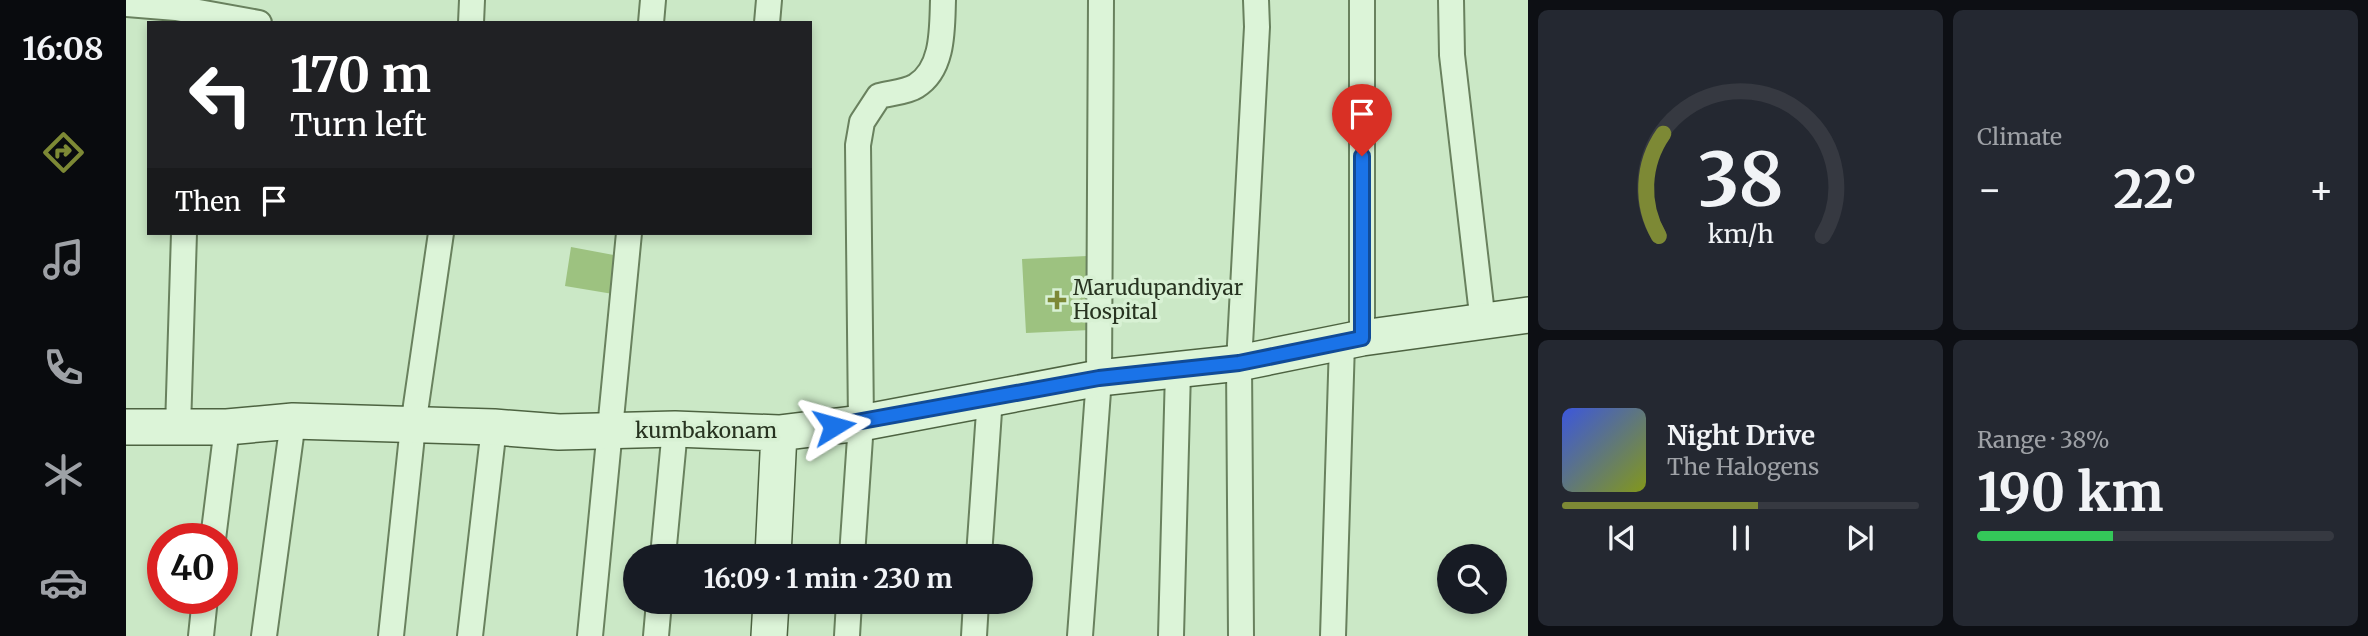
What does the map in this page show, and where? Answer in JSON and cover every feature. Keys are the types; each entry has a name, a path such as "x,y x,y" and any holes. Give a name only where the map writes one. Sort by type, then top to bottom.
{"street":[{"path":"471,21 472,0"},
{"path":"651,21 653,0"},
{"path":"767,21 769,0"},
{"path":"853,544 861,423 858,145 862,122 879,96 916,86 936,64 943,0"},
{"path":"1080,636 1099,378 1101,0"},
{"path":"1241,636 1239,363 1257,27 1256,0"},
{"path":"1333,636 1352,340 1362,0"},
{"path":"1451,0 1452,55 1483,323"},
{"path":"126,4 197,17 238,21"},
{"path":"178,428 184,235"},
{"path":"391,636 413,426 441,235"},
{"path":"590,636 629,235"},
{"name":"kumbakonam","path":"126,427 227,427 293,421 494,427 559,432 675,429 779,433 861,423 1099,378 1239,363 1352,340 1528,315"},
{"path":"1171,636 1178,371"},
{"path":"980,544 989,397"},
{"path":"264,636 293,421"},
{"path":"215,523 227,427"},
{"path":"470,636 494,427"},
{"path":"664,544 675,429"},
{"path":"774,544 779,433"},
{"path":"201,636 203,614"},
{"path":"656,636 658,614"},
{"path":"769,636 770,614"},
{"path":"847,636 848,614"},
{"path":"974,636 975,614"}],"building":[{"path":"571,247 619,256 613,294 565,286"},
{"path":"1087,256 1090,330 1026,333 1022,259"}],"place":[{"name":"Marudupandiyar Hospital","path":"1057,300"}],"route":[{"path":"834,426 1099,378 1239,363 1362,338 1362,156"}]}
